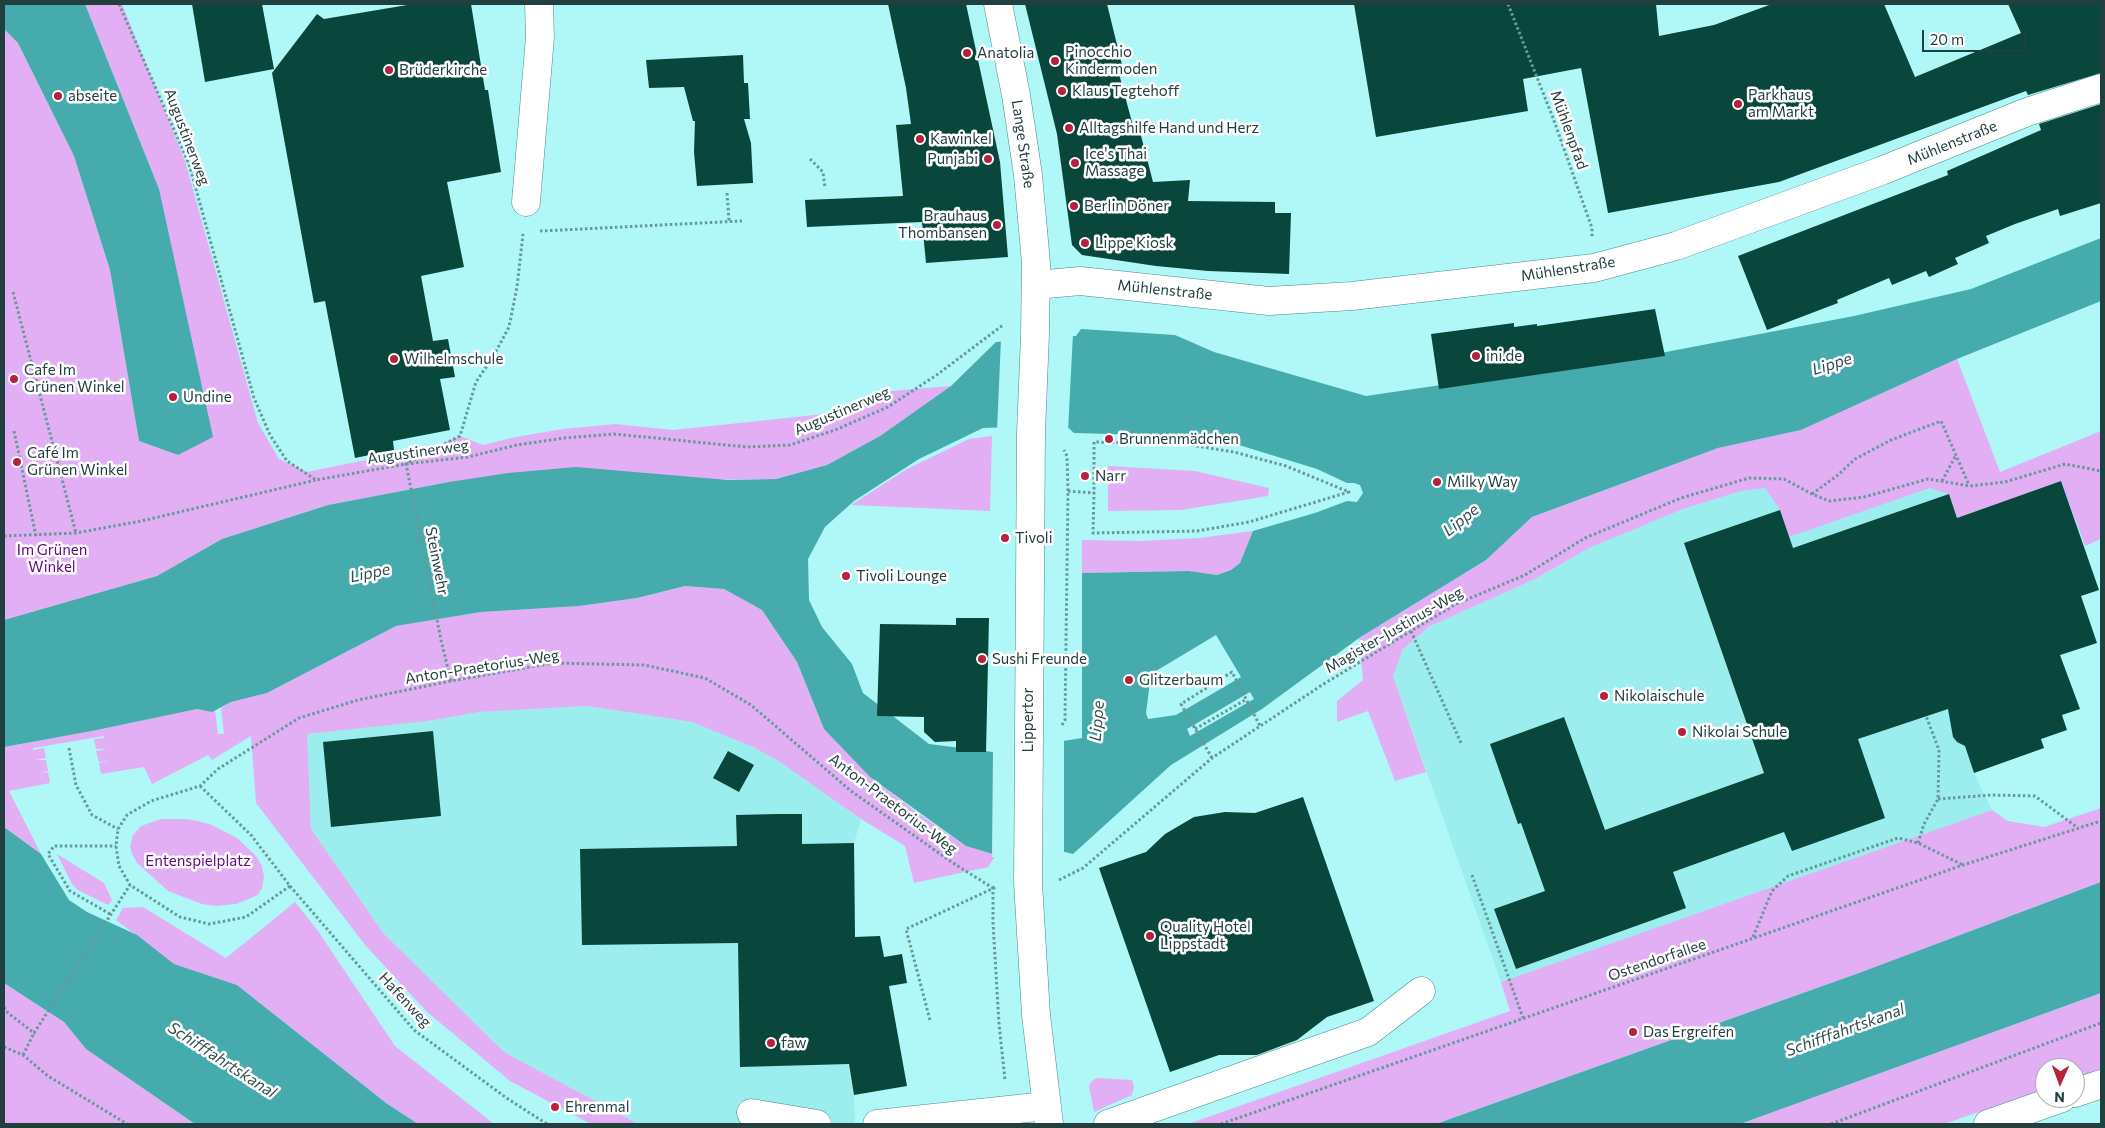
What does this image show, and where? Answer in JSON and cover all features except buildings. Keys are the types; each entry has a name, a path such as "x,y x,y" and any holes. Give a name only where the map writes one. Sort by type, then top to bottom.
{"street":[{"path":"526,202 540,37 539,4"},
{"name":"Lange Straße","path":"998,4 1016,95 1028,175 1036,285"},
{"name":"Mühlenstraße","path":"1036,285 1080,281 1269,301 1352,296 1594,268 1676,246 1880,171 2028,112 2101,88"},
{"name":"Lippertor","path":"1036,285 1036,334 1031,433 1028,862 1036,1015 1048,1115"},
{"path":"1108,1124 1368,1032 1421,991"},
{"path":"2085,1090 2101,1084"},
{"path":"1988,1124 2035,1107"},
{"path":"877,1124 1008,1110 1048,1115"},
{"path":"751,1113 817,1124"}],"path":[{"name":"Augustinerweg","path":"119,4 189,164 254,398 270,435 287,461 316,480 406,464 468,457 517,445 554,439 614,434 748,447 790,445 835,430 888,407 938,374 1010,320"},
{"name":"Mühlenpfad","path":"1508,4 1553,118 1592,228 1594,268"},
{"path":"810,158 823,172 825,188"},
{"path":"727,193 728,221"},
{"path":"406,464 460,436 476,382 493,358 509,327 517,287 523,232 742,221"},
{"path":"13,292 76,533"},
{"path":"1812,494 1838,475 1855,459 1891,440 1941,421 1970,486"},
{"path":"14,431 36,536"},
{"path":"1094,442 1184,444 1234,452 1286,466 1349,492 1288,512 1249,522 1197,530 1121,533 1093,533 1094,493 1094,442"},
{"path":"1058,732 1065,720 1068,492 1067,456 1063,448"},
{"path":"1942,481 1956,455"},
{"name":"Steinwehr","path":"406,464 451,681"},
{"name":"Magister-Justinus-Weg","path":"1056,881 1083,868 1212,758 1411,631 1456,604 1526,575 1585,538 1681,498 1749,478 1784,479 1829,501 1864,497 1928,479 1970,486 2004,482 2065,464 2101,471"},
{"path":"4,536 76,533 141,521 316,480"},
{"path":"1068,492 1094,493"},
{"path":"1411,631 1461,743"},
{"name":"Anton-Praetorius-Weg","path":"200,786 218,768 299,718 358,700 553,663 644,665 705,678 751,706 851,791 953,863 993,888"},
{"path":"1212,758 1181,704 1232,672 1260,726"},
{"path":"1195,729 1247,699"},
{"path":"1918,843 1924,824 1938,799 1939,750 1926,716"},
{"path":"69,748 76,786 92,815 118,829"},
{"path":"200,786 251,835 290,886 246,918 209,924 180,917 130,885 118,866 116,846 118,829 128,816 151,801 200,786"},
{"path":"1938,799 1992,795 2035,796 2078,828"},
{"name":"Ostendorfallee","path":"1221,1124 1962,865 2101,821"},
{"path":"1753,938 1772,891 1788,876 1898,838 1918,843 1962,865"},
{"path":"109,916 70,891 48,854 54,846 116,846"},
{"path":"1472,875 1523,1018"},
{"path":"23,1055 34,1033 43,1023 130,885"},
{"name":"Hafenweg","path":"290,886 414,1030 508,1099 547,1124"},
{"path":"930,1020 906,929 993,888 993,923 999,1024 1008,1110"},
{"path":"4,1007 8,1013 34,1033"},
{"path":"1831,1124 2101,1023"},
{"path":"4,1047 23,1055 48,1076 127,1124"}],"shaded area":[{"name":"Nikolai Schule","path":"2061,481 2099,590 2080,596 2097,643 2053,658 1953,729 1953,737 1957,742 1964,744 1974,773 1992,810 1501,982 1393,676 1403,649 1430,626 1535,579 1589,548 1683,509 1741,491 1765,488 1780,510 1789,537 1930,488 1949,493 1957,518"},
{"path":"589,706 692,722 753,747 777,760 861,819 854,843 855,937 880,936 889,986 836,1001 854,1095 855,1124 638,1124 504,1052 384,934 311,829 307,734 428,721 479,712"}],"green space":[{"name":"Im Grünen Winkel","path":"85,4 122,4 185,161 258,423 279,459 307,472 439,445 460,436 483,445 563,429 615,424 673,430 834,413 880,392 951,386 880,436 827,465 776,479 449,482 328,505 222,539 157,576 4,620 4,29 18,43 74,156 110,270 139,441 178,455 159,189"},
{"path":"1957,359 2000,472 2101,431 2101,539 2085,546 2061,481 1957,518 1949,494 1930,488 1789,537 1780,510 1765,488 1741,491 1683,509 1589,548 1535,579 1430,626 1403,649 1393,676 1426,772 1395,781 1368,711 1337,722 1337,701 1363,680 1359,638 1486,560 1532,517 1718,448 1801,430"},
{"path":"1453,420 1483,428 1472,458 1443,475 1437,442"},
{"path":"992,436 990,511 851,505 907,469 969,439"},
{"path":"1108,466 1195,471 1269,488 1268,496 1181,510 1108,511"},
{"path":"1253,531 1240,563 1231,570 1217,575 1189,571 1082,573 1082,540 1140,541 1199,538"},
{"path":"685,586 724,589 762,610 797,662 824,729 870,777 922,816 966,846 996,855 988,867 914,883 905,846 861,819 777,760 753,747 692,722 588,706 479,712 428,721 307,734 311,829 384,934 504,1052 638,1124 591,1124 510,1081 426,1011 366,946 256,803 251,736 212,760 208,755 152,784 144,767 101,774 99,763 109,761 99,762 96,751 107,749 96,749 94,739 104,738 104,736 33,748 33,750 44,748 46,758 35,760 46,760 48,771 37,774 48,772 50,783 9,791 41,854 4,827 4,747 197,709 212,712 215,710 218,734 224,734 221,708 231,702 267,693 396,626 481,612 579,606 637,598"},
{"path":"2101,808 2101,882 1859,973 1436,1124 1188,1124 1510,1011 1501,982 1992,810 2008,821 2044,827"},
{"name":"Entenspielplatz","path":"161,819 198,821 212,825 237,838 256,856 262,866 264,877 262,888 258,895 236,904 216,906 202,904 168,891 137,863 130,846 133,835 141,826"},
{"path":"57,854 104,883 112,900 108,905 78,890 72,884"},
{"path":"295,902 318,931 395,1046 494,1124 418,1124 386,1103 237,985 174,964 116,920 123,908 143,907 226,958"},
{"path":"4,983 64,1022 86,1049 195,1124 4,1124"},
{"path":"2101,993 2101,1070 2085,1076 2085,1058 2035,1058 2035,1092 1944,1124 1740,1124"},
{"path":"1096,1078 1132,1080 1134,1087 1132,1095 1094,1112 1089,1086"}],"water":[{"path":"4,4 85,4 159,189 213,437 178,455 139,441 110,270 74,156 18,43 4,29"},
{"path":"2101,238 2101,301 1957,359 1801,430 1718,448 1532,517 1486,560 1359,638 1262,709 1171,765 1073,854 1065,852 996,855 966,846 870,777 824,729 797,662 762,610 724,589 685,586 637,598 579,606 481,612 396,626 267,693 231,702 212,712 197,709 4,747 4,620 157,576 222,539 328,505 449,482 508,473 576,467 728,480 776,479 827,465 880,436 951,386 996,342 1076,336 1081,329 1175,335 1214,352 1366,396 1666,352 1854,316 1971,289","holes":["1453,421 1483,428 1472,458 1443,474 1437,442","1065,425 1074,433 1185,436 1239,445 1317,469 1347,483 1360,485 1363,493 1357,502 1347,501 1315,513 1253,531 1240,563 1231,570 1217,575 1189,571 1082,573 1082,738 993,752 929,744 863,693 852,664 822,627 809,600 808,559 825,527 854,501 919,459 983,428","1216,635 1241,677 1176,715 1148,719 1146,713 1151,674","1250,692 1254,699 1190,736 1187,729"]},
{"name":"Schifffahrtskanal","path":"4,827 41,854 69,900 87,912 137,935 174,964 237,985 386,1103 418,1124 195,1124 86,1049 64,1022 4,983"},
{"name":"Schifffahrtskanal","path":"2101,882 2101,993 1740,1124 1436,1124 1859,973"}],"pier":[{"path":"1073,334 1068,431 1064,428 997,430 1001,339"},
{"path":"1064,739 1064,855 992,857 993,749"}],"waterway":[{"name":"Lippe","path":"1353,434 1531,460 1560,451"}],"place":[{"name":"Anatolia","path":"967,53"},
{"name":"Pinocchio Kindermoden","path":"1055,61"},
{"name":"Brüderkirche","path":"389,70"},
{"name":"Klaus Tegtehoff","path":"1062,91"},
{"name":"abseite","path":"58,96"},
{"name":"Parkhaus am Markt","path":"1738,104"},
{"name":"Alltagshilfe Hand und Herz","path":"1069,128"},
{"name":"Kawinkel","path":"920,139"},
{"name":"Punjabi","path":"988,159"},
{"name":"Ice's Thai Massage","path":"1075,163"},
{"name":"Berlin Döner","path":"1074,206"},
{"name":"Brauhaus Thombansen","path":"997,225"},
{"name":"Lippe Kiosk","path":"1085,243"},
{"name":"ini.de","path":"1476,356"},
{"name":"Wilhelmschule","path":"394,359"},
{"name":"Cafe Im Grünen Winkel","path":"14,379"},
{"name":"Undine","path":"173,397"},
{"name":"Brunnenmädchen","path":"1109,439"},
{"name":"Café Im Grünen Winkel","path":"17,462"},
{"name":"Narr","path":"1085,476"},
{"name":"Milky Way","path":"1437,482"},
{"name":"Tivoli","path":"1005,538"},
{"name":"Tivoli Lounge","path":"846,576"},
{"name":"Sushi Freunde","path":"982,659"},
{"name":"Glitzerbaum","path":"1129,680"},
{"name":"Nikolaischule","path":"1604,696"},
{"name":"Nikolai Schule","path":"1682,732"},
{"name":"Quality Hotel Lippstadt","path":"1150,936"},
{"name":"Das Ergreifen","path":"1633,1032"},
{"name":"faw","path":"771,1043"},
{"name":"Ehrenmal","path":"555,1107"}]}
